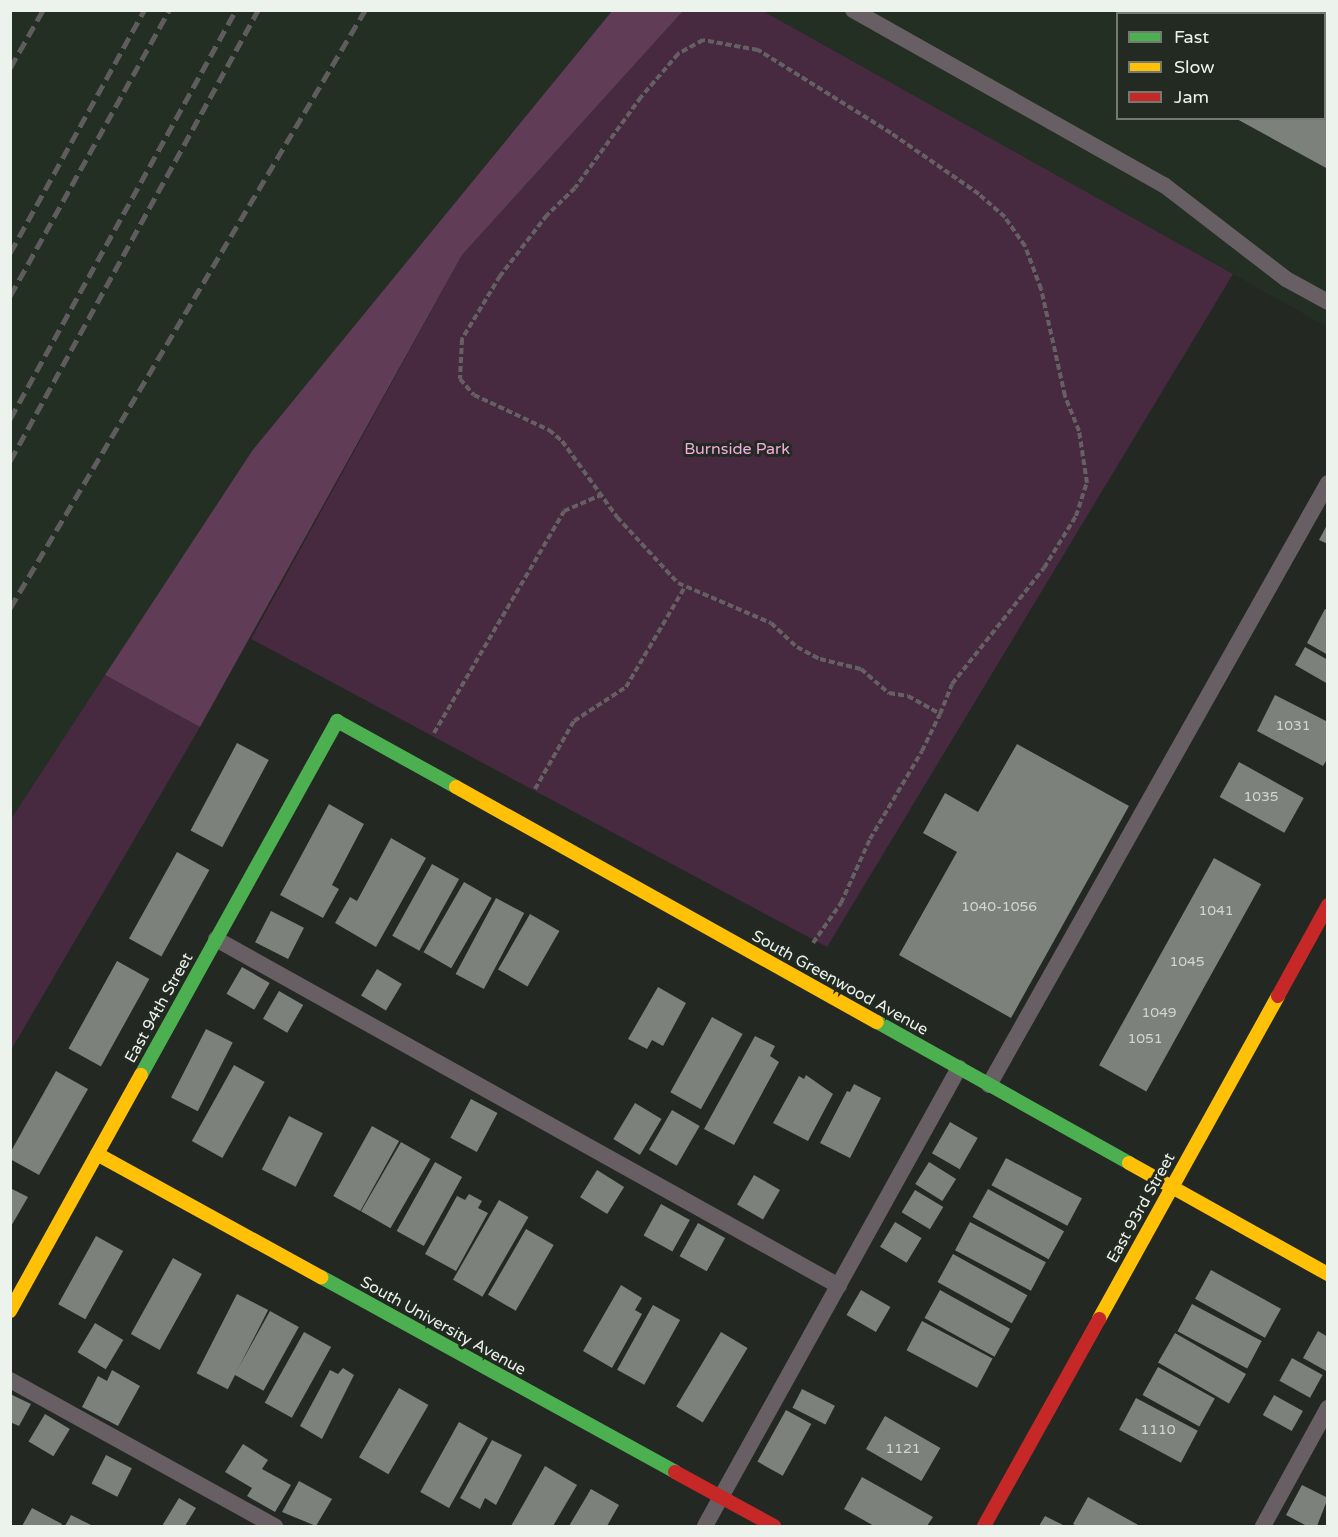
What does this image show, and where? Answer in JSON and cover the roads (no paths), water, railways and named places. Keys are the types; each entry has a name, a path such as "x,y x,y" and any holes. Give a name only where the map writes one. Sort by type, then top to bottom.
{"street":[{"name":"South Greenwood Avenue","path":"337,721 1328,1274"},
{"name":"East 94th Street","path":"10,1311 337,721"},
{"name":"East 93rd Street","path":"984,1527 1328,905"},
{"name":"South University Avenue","path":"97,1154 774,1527"}],"lane":[{"path":"853,10 1164,185 1286,279 1328,302"},
{"path":"988,1084 1328,483"},
{"path":"216,939 838,1286"},
{"path":"705,1527 959,1068"},
{"path":"10,1380 275,1527"},
{"path":"1266,1525 1328,1408"}],"railway":[{"path":"10,68 43,10"},
{"path":"10,253 144,10"},
{"path":"10,296 169,10"},
{"path":"10,419 236,10"},
{"path":"10,461 258,10"},
{"path":"10,608 365,10"}],"park label":[{"name":"Burnside Park","path":"737,449"}]}
